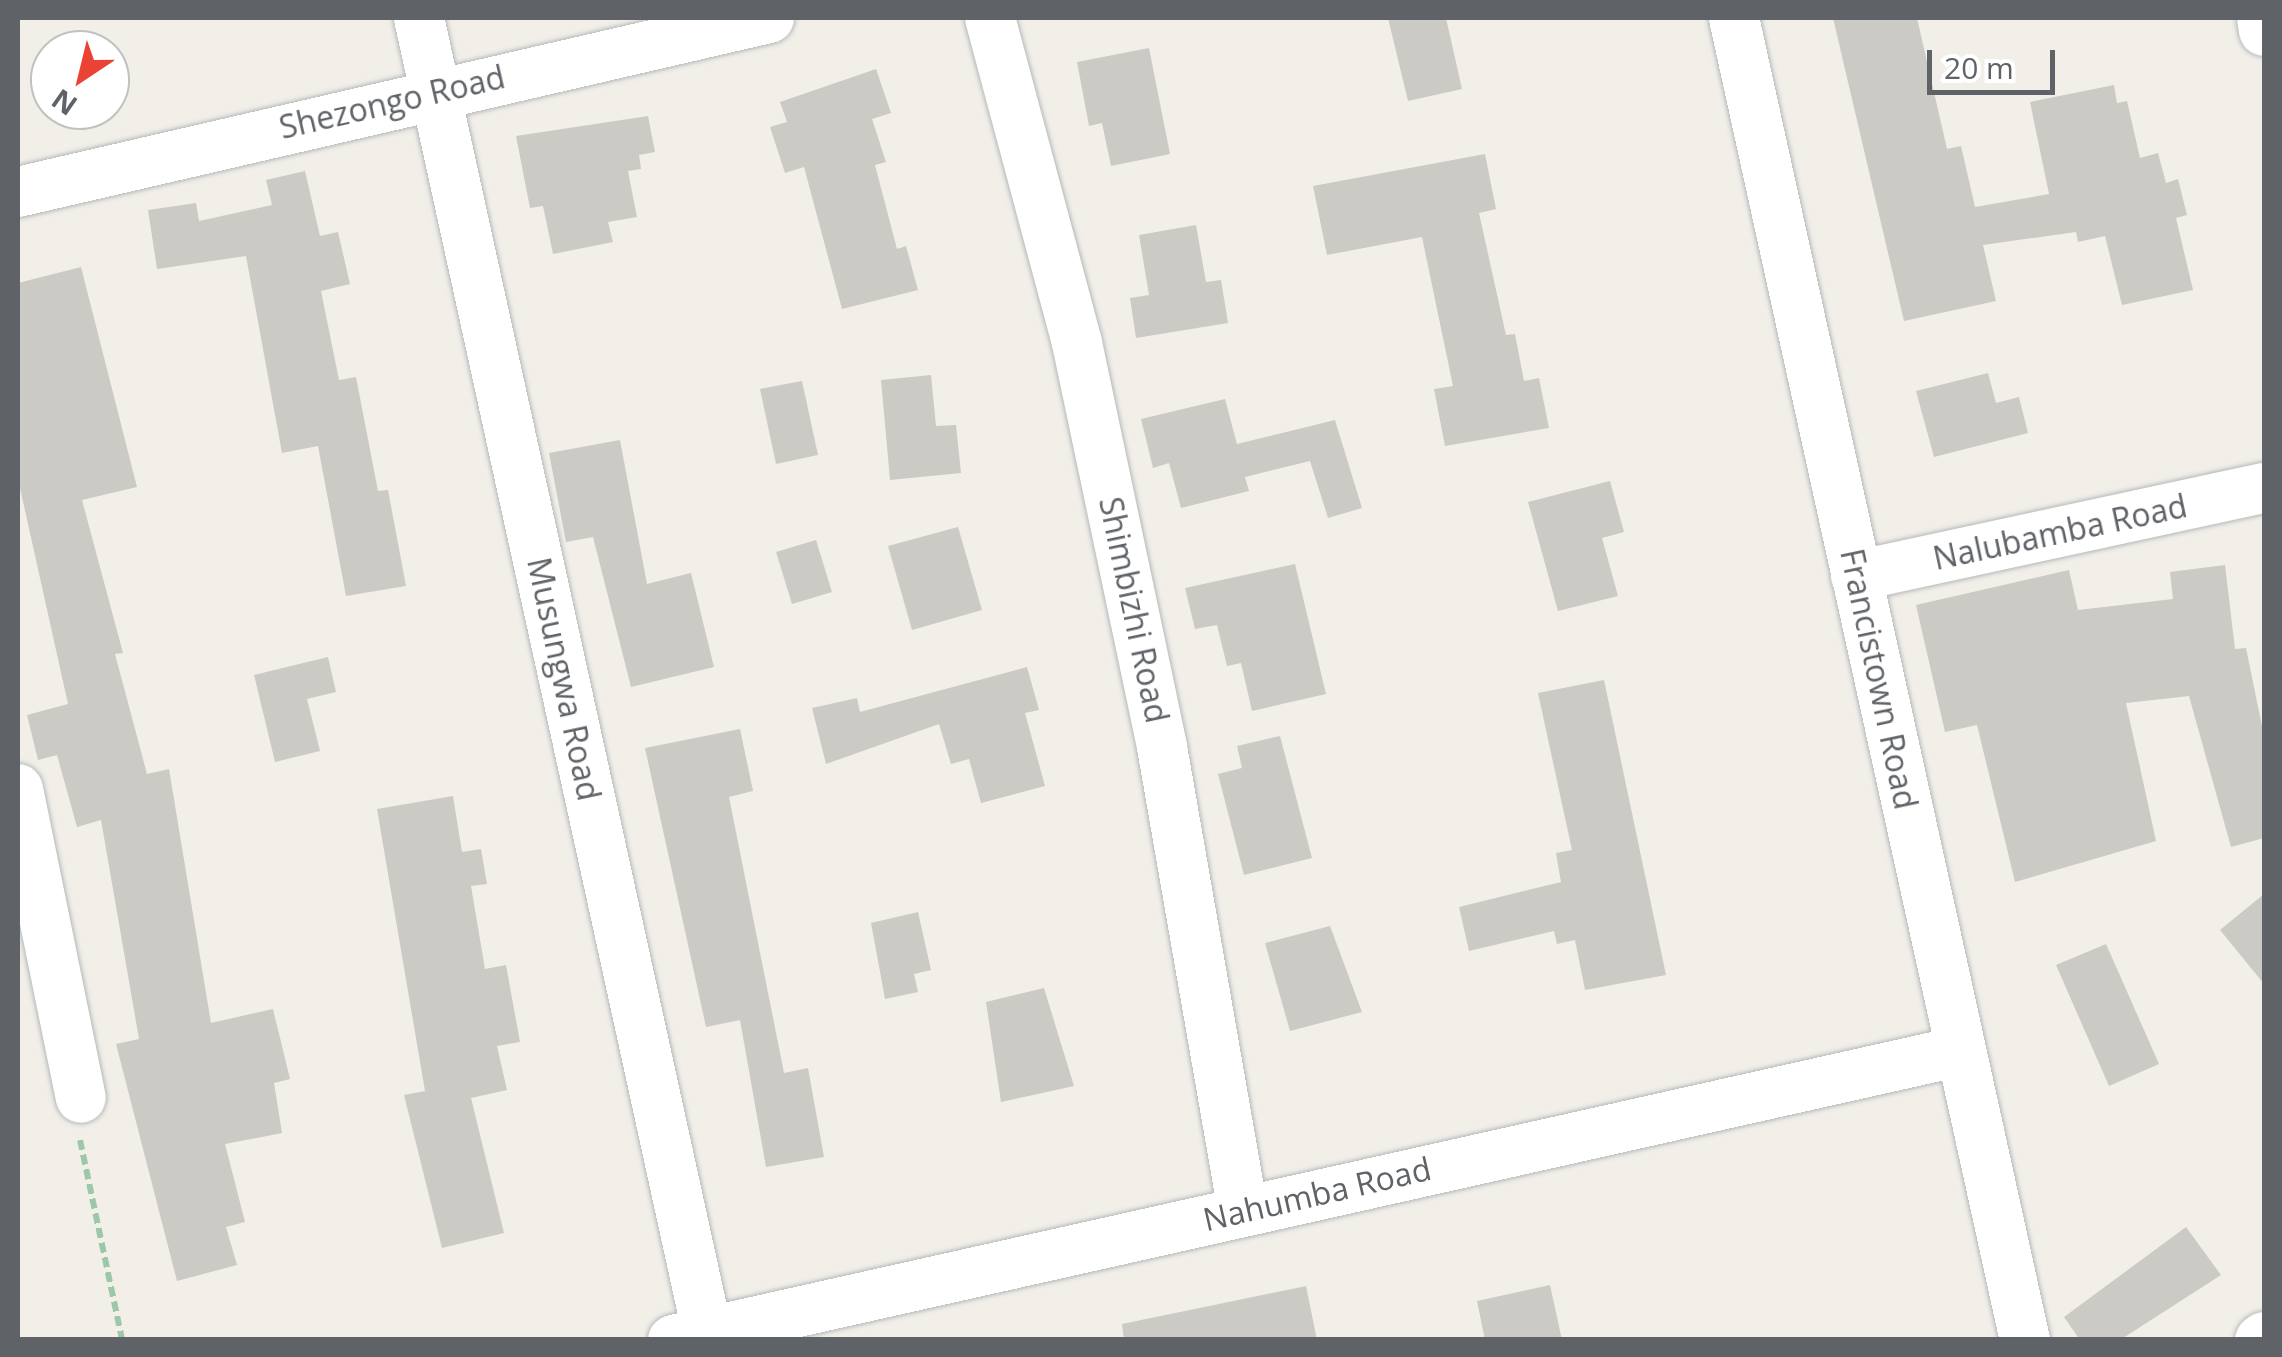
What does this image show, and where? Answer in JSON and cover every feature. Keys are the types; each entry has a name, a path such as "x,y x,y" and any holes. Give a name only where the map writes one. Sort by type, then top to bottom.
{"street":[{"name":"Musungwa Road","path":"419,18 696,1337"},
{"name":"Shezongo Road","path":"18,192 435,90 769,18"},
{"name":"Francistown Road","path":"1734,18 2025,1340"},
{"path":"2262,18 2264,31"},
{"name":"Shimbizhi Road","path":"1006,21 1162,747 1243,1210"},
{"name":"Nalubamba Road","path":"1856,576 2264,488"},
{"path":"18,789 81,1098"},
{"name":"Nahumba Road","path":"696,1337 1243,1210 1961,1051"}],"path":[{"path":"81,1098 79,1136 122,1340"}],"building":[{"path":"1388,18 1446,18 1462,89 1408,101"},
{"path":"1833,18 1917,18 1947,149 1961,146 1975,207 2049,194 2030,102 2114,85 2117,103 2127,101 2140,158 2158,153 2166,183 2178,179 2187,215 2176,218 2193,290 2122,305 2105,236 2078,242 2076,232 1983,245 1996,301 1904,321"},
{"path":"1149,48 1170,154 1111,166 1102,123 1089,126 1077,62"},
{"path":"876,69 891,113 872,119 886,162 875,165 897,249 906,246 918,290 842,309 804,167 785,173 770,127 787,122 780,102"},
{"path":"648,116 655,152 639,155 641,169 628,171 637,217 608,222 613,242 553,254 543,206 530,208 516,136"},
{"path":"1485,154 1496,209 1479,213 1506,335 1515,334 1524,381 1539,378 1549,428 1445,446 1434,389 1453,386 1422,237 1327,255 1313,186"},
{"path":"305,171 320,236 338,232 350,284 321,291 339,380 356,377 378,491 388,490 406,586 346,596 318,446 282,453 246,256 157,269 148,210 196,203 199,221 272,205 266,180"},
{"path":"1196,225 1206,282 1221,280 1228,323 1136,338 1130,298 1149,295 1139,235"},
{"path":"81,267 137,487 82,500 123,653 115,654 147,774 169,769 211,1023 273,1009 290,1079 274,1083 282,1133 225,1144 245,1222 226,1227 237,1265 177,1281 116,1044 139,1039 101,820 77,827 57,755 38,760 27,715 68,704 18,479 18,283"},
{"path":"1988,373 1996,403 2019,397 2028,433 1934,457 1916,391"},
{"path":"931,375 936,426 956,425 961,473 890,480 881,380"},
{"path":"802,381 818,455 776,464 760,389"},
{"path":"1225,399 1237,444 1335,420 1362,508 1328,518 1310,461 1245,477 1249,491 1181,508 1169,463 1153,468 1141,419"},
{"path":"620,440 647,584 691,573 714,667 631,687 593,537 566,542 549,453"},
{"path":"1610,481 1624,532 1602,538 1618,596 1558,611 1528,502"},
{"path":"958,527 982,610 912,630 888,546"},
{"path":"816,540 832,592 792,604 776,552"},
{"path":"1295,564 1326,694 1252,711 1241,663 1227,666 1217,625 1195,629 1185,588"},
{"path":"2225,565 2235,649 2246,648 2264,736 2264,838 2231,847 2189,696 2126,703 2156,841 2015,882 1977,725 1945,732 1916,605 2069,570 2078,610 2173,599 2170,572"},
{"path":"328,657 336,692 307,699 320,751 275,762 254,675"},
{"path":"1027,667 1039,710 1025,713 1045,786 981,803 969,759 951,764 939,724 826,764 812,708 857,698 860,712"},
{"path":"1604,680 1666,975 1585,990 1575,940 1557,944 1554,931 1469,951 1459,907 1561,882 1556,853 1572,850 1538,693"},
{"path":"740,729 753,791 729,797 784,1073 808,1068 824,1157 766,1167 740,1020 706,1027 645,748"},
{"path":"1280,736 1312,858 1244,875 1218,774 1242,768 1237,746"},
{"path":"453,796 462,852 481,849 487,884 471,886 485,969 506,965 520,1042 497,1046 507,1090 471,1098 504,1233 442,1248 404,1095 425,1091 377,809"},
{"path":"2264,894 2264,984 2220,930"},
{"path":"918,912 931,970 914,974 918,992 885,999 871,923"},
{"path":"1330,926 1362,1012 1290,1031 1265,943"},
{"path":"2106,944 2159,1064 2109,1086 2056,965"},
{"path":"1044,988 1074,1086 1001,1102 986,1002"},
{"path":"2186,1227 2221,1275 2120,1340 2080,1340 2064,1317"},
{"path":"1550,1285 1562,1340 1485,1340 1477,1301"},
{"path":"1306,1286 1317,1340 1124,1340 1122,1324"}]}
